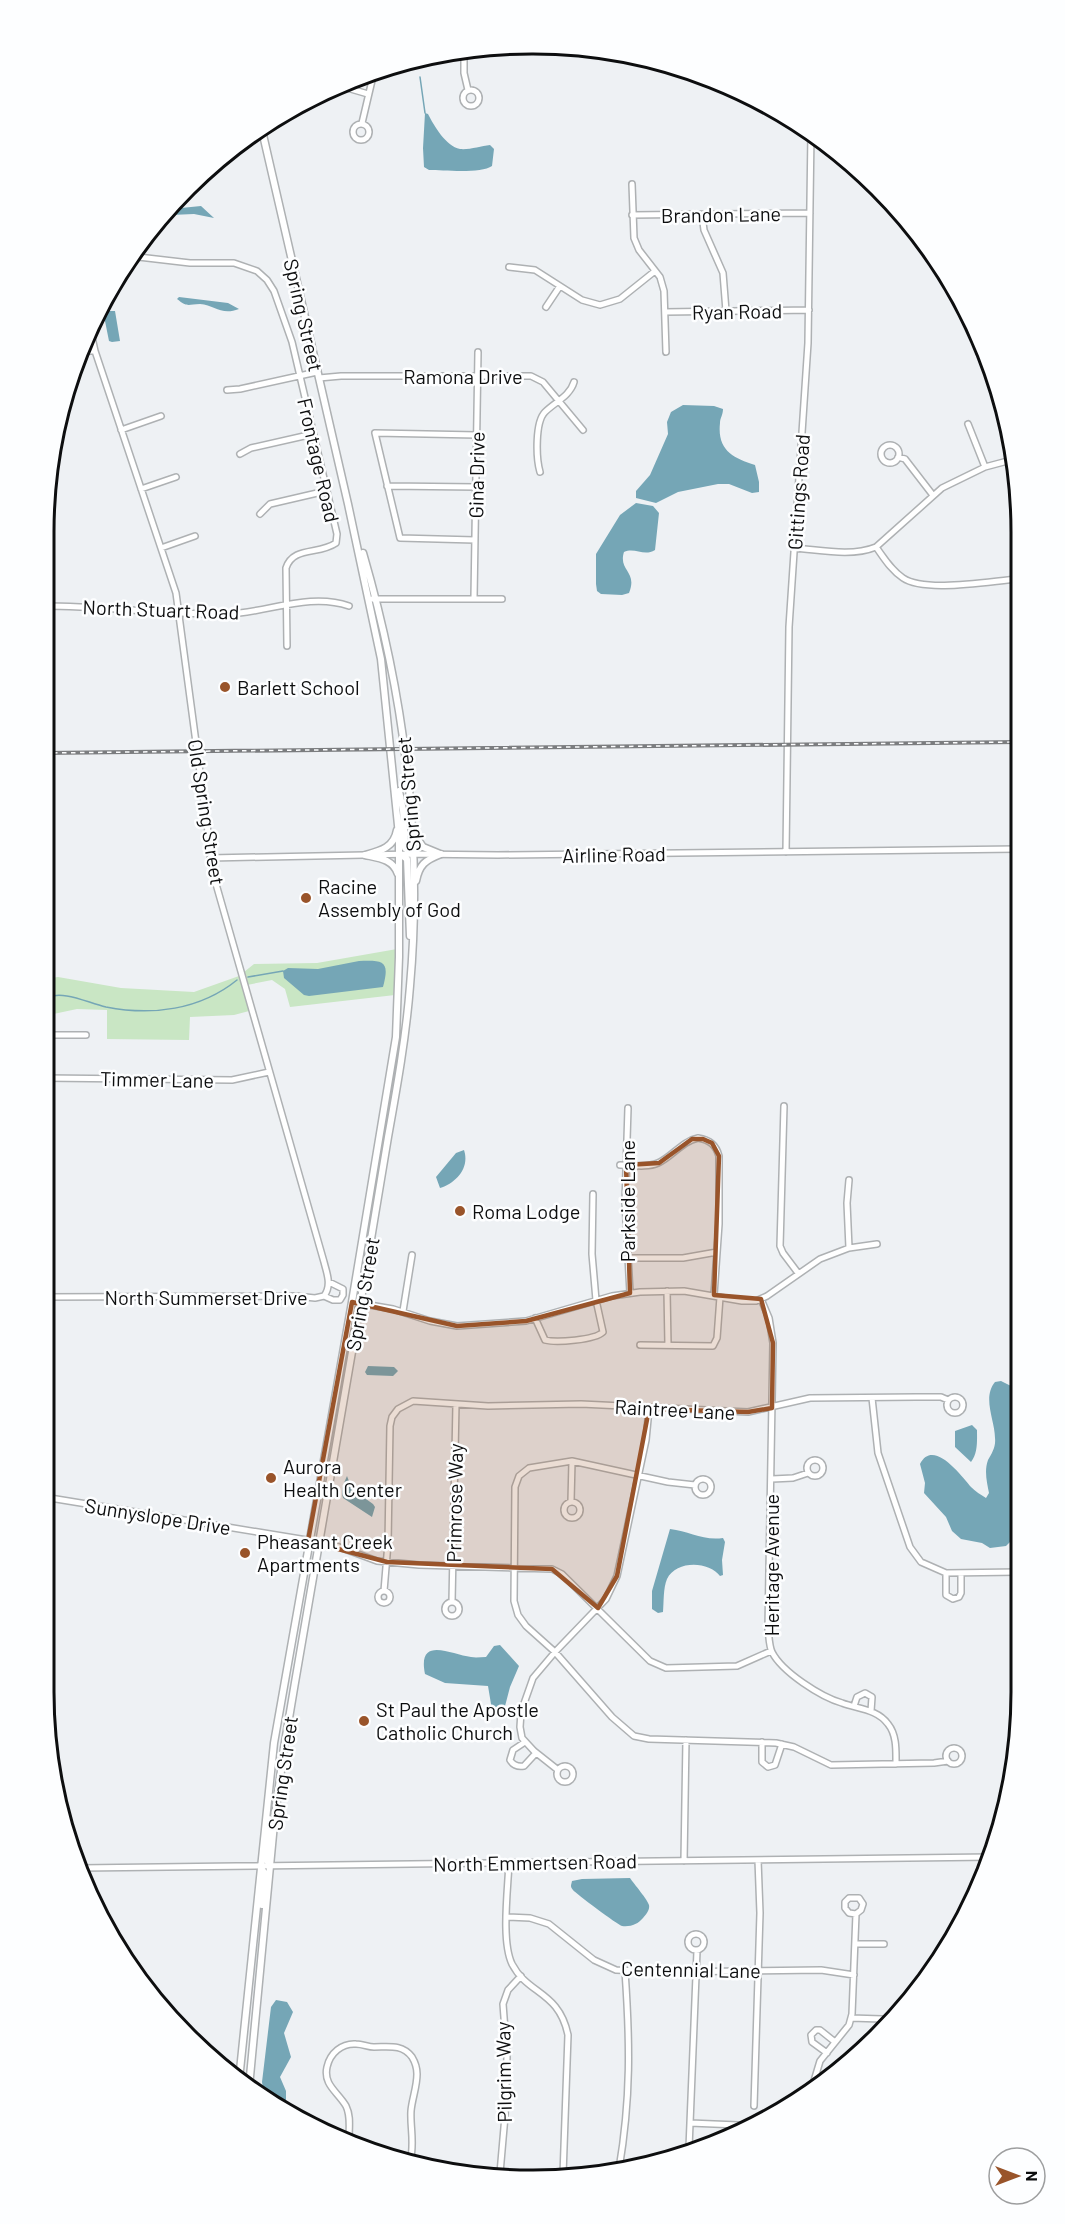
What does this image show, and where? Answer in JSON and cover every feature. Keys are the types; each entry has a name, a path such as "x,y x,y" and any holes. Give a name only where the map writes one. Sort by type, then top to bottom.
{"main road":[{"name":"Spring Street","path":"250,2077 275,1814 292,1697 402,1055 412,965 414,897 412,825 406,749 395,684 348,504 264,137"},
{"name":"Spring Street","path":"240,2070 274,1743 396,1037 400,885 398,814 373,599"},
{"path":"394,773 402,801 405,848 413,854"},
{"path":"365,855 391,844 396,837 398,814"},
{"path":"412,825 419,844 427,850 441,854"},
{"path":"400,854 407,859 412,965"},
{"path":"414,897 422,864 441,854"},
{"path":"365,855 392,864 397,872 400,885"},
{"path":"297,1606 308,1608"},
{"path":"282,1694 292,1697"},
{"path":"266,1814 275,1814"},
{"path":"266,1814 269,1819 266,1859 270,1866"},
{"path":"254,1921 265,1921 262,1910 265,1874 260,1866"},
{"path":"244,2026 254,2027"}],"street":[{"path":"464,59 468,90"},
{"path":"362,123 371,82"},
{"path":"351,89 368,94"},
{"name":"Gittings Road","path":"786,852 789,627 809,310 811,144"},
{"path":"632,184 633,231 636,244 655,271 664,291 666,352"},
{"name":"Brandon Lane","path":"632,215 810,213"},
{"path":"702,215 704,230 723,273 726,311"},
{"name":"Frontage Road","path":"142,257 190,263 234,263 257,271 274,291 292,342 337,534 336,543 330,547 294,555 288,561 286,568 287,605"},
{"path":"509,267 535,270 588,303 606,305 620,299 655,271"},
{"path":"546,307 560,286"},
{"name":"Ryan Road","path":"665,312 809,310"},
{"name":"Old Spring Street","path":"93,342 176,593 210,858 329,1282"},
{"path":"89,351 95,351"},
{"name":"Gina Drive","path":"474,598 478,352"},
{"name":"Ramona Drive","path":"227,390 300,376 318,375 535,377 543,382 583,430"},
{"path":"540,472 538,464 540,419 572,390 574,382"},
{"path":"121,430 161,416"},
{"path":"968,424 985,467"},
{"path":"475,540 400,538 375,433 477,435"},
{"path":"240,454 251,448 313,434"},
{"path":"898,457 905,459 932,494"},
{"path":"795,548 856,553 876,547 932,494 985,467 1006,461"},
{"path":"141,489 176,477"},
{"path":"387,486 476,487"},
{"path":"260,514 270,504 326,491"},
{"path":"161,548 195,537"},
{"path":"876,547 896,572 917,584 935,585 1011,580"},
{"path":"373,599 502,599"},
{"name":"North Stuart Road","path":"54,606 240,613 287,605 337,602 349,606"},
{"path":"287,605 287,646"},
{"name":"Airline Road","path":"210,858 400,854 1011,849"},
{"path":"54,1035 86,1035"},
{"name":"Timmer Lane","path":"54,1078 232,1080 269,1072"},
{"path":"784,1106 780,1246 798,1273"},
{"name":"Parkside Lane","path":"628,1108 623,1165 630,1293"},
{"path":"623,1165 659,1163 692,1139 703,1139 712,1143 719,1156 717,1338 713,1346 640,1345"},
{"path":"849,1180 847,1203 849,1248"},
{"path":"535,1318 545,1340 552,1342 599,1336 603,1332 596,1300 592,1254 593,1194"},
{"path":"352,1302 403,1311 430,1321 458,1326 514,1323 630,1293 667,1291 756,1301 820,1259 849,1248 877,1244"},
{"path":"627,1258 683,1258 717,1252"},
{"path":"403,1311 412,1255"},
{"path":"324,1296 329,1282"},
{"name":"North Summerset Drive","path":"54,1297 296,1296 315,1298 324,1296 339,1300 343,1295 342,1289 329,1282"},
{"path":"667,1291 668,1346"},
{"name":"Heritage Avenue","path":"761,1299 769,1318 773,1343 768,1629 771,1651 788,1669 821,1695 871,1711 889,1724 894,1734 896,1764"},
{"name":"Raintree Lane","path":"387,1562 390,1426 392,1417 400,1406 420,1401 488,1406 581,1404 748,1412 810,1398 941,1397 948,1400"},
{"path":"872,1398 878,1453 910,1547 921,1562 946,1573 1011,1572"},
{"name":"Primrose Way","path":"452,1602 456,1404"},
{"path":"558,1770 525,1742 520,1727 526,1695 533,1678 606,1599 616,1576 639,1476 649,1409"},
{"path":"571,1501 572,1461"},
{"path":"695,1485 639,1476 572,1461 533,1467 521,1473 515,1487 514,1601 518,1615 526,1626 555,1652 612,1717 634,1736 649,1740 782,1744 794,1747 831,1765 948,1761"},
{"path":"772,1479 793,1478 808,1473"},
{"name":"Sunnyslope Drive","path":"54,1499 320,1543 345,1548 371,1560 453,1566 547,1568 557,1571 597,1608"},
{"path":"384,1591 387,1562"},
{"path":"946,1573 946,1595 953,1599 962,1593 962,1574"},
{"path":"597,1608 650,1661 666,1668 737,1666 771,1651"},
{"path":"854,1706 857,1697 865,1694 872,1697 871,1711"},
{"path":"684,1861 686,1740"},
{"path":"525,1742 513,1750 511,1762 518,1767 524,1766 536,1753"},
{"path":"762,1742 762,1762 768,1767 775,1765 782,1744"},
{"name":"North Emmertsen Road","path":"87,1868 982,1857"},
{"path":"754,2106 760,1903 758,1860"},
{"path":"509,1862 508,1953 521,1976 554,2004 563,2019 568,2035 563,2169"},
{"path":"815,2077 820,2061 849,2025 851,2018 856,1914"},
{"name":"Centennial Lane","path":"507,1917 535,1919 549,1924 598,1963 612,1969 625,1971 821,1970 854,1975"},
{"path":"855,1944 884,1944"},
{"path":"689,2144 697,1951"},
{"path":"620,2162 628,2110 630,2057 625,1971"},
{"name":"Pilgrim Way","path":"500,2169 507,2057 503,2004 508,1990 521,1976"},
{"path":"851,2018 881,2019"},
{"path":"826,2053 812,2042 813,2032 816,2030 824,2032 835,2042"},
{"path":"349,2134 349,2116 346,2108 330,2087 326,2074 327,2064 332,2055 347,2045 399,2047 407,2051 413,2059 417,2073 412,2107 411,2155"},
{"path":"690,2123 736,2125"}],"highlighted area":[{"path":"692,1139 703,1139 712,1143 719,1156 714,1295 761,1299 773,1343 772,1408 748,1412 649,1409 617,1576 598,1608 552,1569 387,1562 308,1541 352,1302 457,1326 526,1321 630,1293 626,1165 659,1163"}],"green space":[{"path":"397,949 395,995 290,1007 285,989 272,980 242,986 249,1011 234,1015 190,1017 189,1040 107,1039 107,1010 77,1009 54,1014 54,978 121,988 194,992 239,976 254,964 317,963"}],"water":[{"path":"425,113 428,114 441,135 455,147 467,149 490,145 494,149 492,166 479,170 462,171 429,170 424,167"},
{"path":"201,206 214,218 194,214 175,215 181,208"},
{"path":"179,297 228,303 239,309 227,311 200,304 186,305 177,299"},
{"path":"108,311 115,311 120,341 109,341 104,318"},
{"path":"683,405 714,406 723,409 720,423 721,440 733,456 755,465 759,492 752,493 729,484 718,484 678,492 656,503 636,498 636,491 650,475 668,434 667,422 671,412"},
{"path":"636,503 653,506 659,513 655,550 647,553 624,552 624,563 631,580 629,593 601,594 597,591 596,584 596,554 620,515"},
{"path":"359,961 374,961 383,964 386,972 383,987 309,996 304,995 284,978 283,971 288,968 318,969"},
{"path":"464,1150 465,1163 460,1174 446,1186 440,1188 436,1177 456,1153"},
{"path":"368,1366 394,1367 398,1371 393,1376 367,1375 365,1372"},
{"path":"1001,1381 1011,1386 1011,1535 1010,1542 1006,1546 990,1548 982,1543 961,1539 952,1531 946,1517 924,1493 925,1483 920,1464 926,1457 932,1455 947,1461 986,1498 989,1493 986,1477 987,1464 995,1441 989,1402 991,1388 995,1382"},
{"path":"972,1425 977,1430 977,1443 971,1462 955,1447 955,1431"},
{"path":"347,1476 352,1489 375,1507 372,1517 343,1498 342,1489"},
{"path":"670,1529 702,1537 723,1538 725,1542 722,1560 723,1575 720,1576 715,1571 701,1565 678,1568 667,1579 663,1612 658,1613 652,1609 652,1591"},
{"path":"500,1645 519,1666 504,1710 492,1710 488,1686 445,1683 425,1674 424,1662 426,1655 431,1651 486,1657 494,1646"},
{"path":"630,1878 649,1907 641,1920 628,1926 622,1926 613,1920 571,1887 572,1881 582,1879"},
{"path":"276,2000 287,2002 293,2012 284,2033 291,2057 280,2077 286,2091 284,2100 263,2086 262,2082 271,2007"}],"waterway":[{"path":"420,77 425,113"},
{"path":"248,977 283,971"},
{"path":"54,996 67,996 123,1010 158,1010 175,1008 207,998 237,980"}],"railway":[{"path":"54,753 1011,742"}],"place":[{"name":"Barlett School","path":"225,687"},
{"name":"Racine Assembly of God","path":"306,898"},
{"name":"Roma Lodge","path":"460,1211"},
{"name":"Aurora Health Center","path":"271,1478"},
{"name":"Pheasant Creek Apartments","path":"245,1553"},
{"name":"St Paul the Apostle Catholic Church","path":"364,1721"}]}
